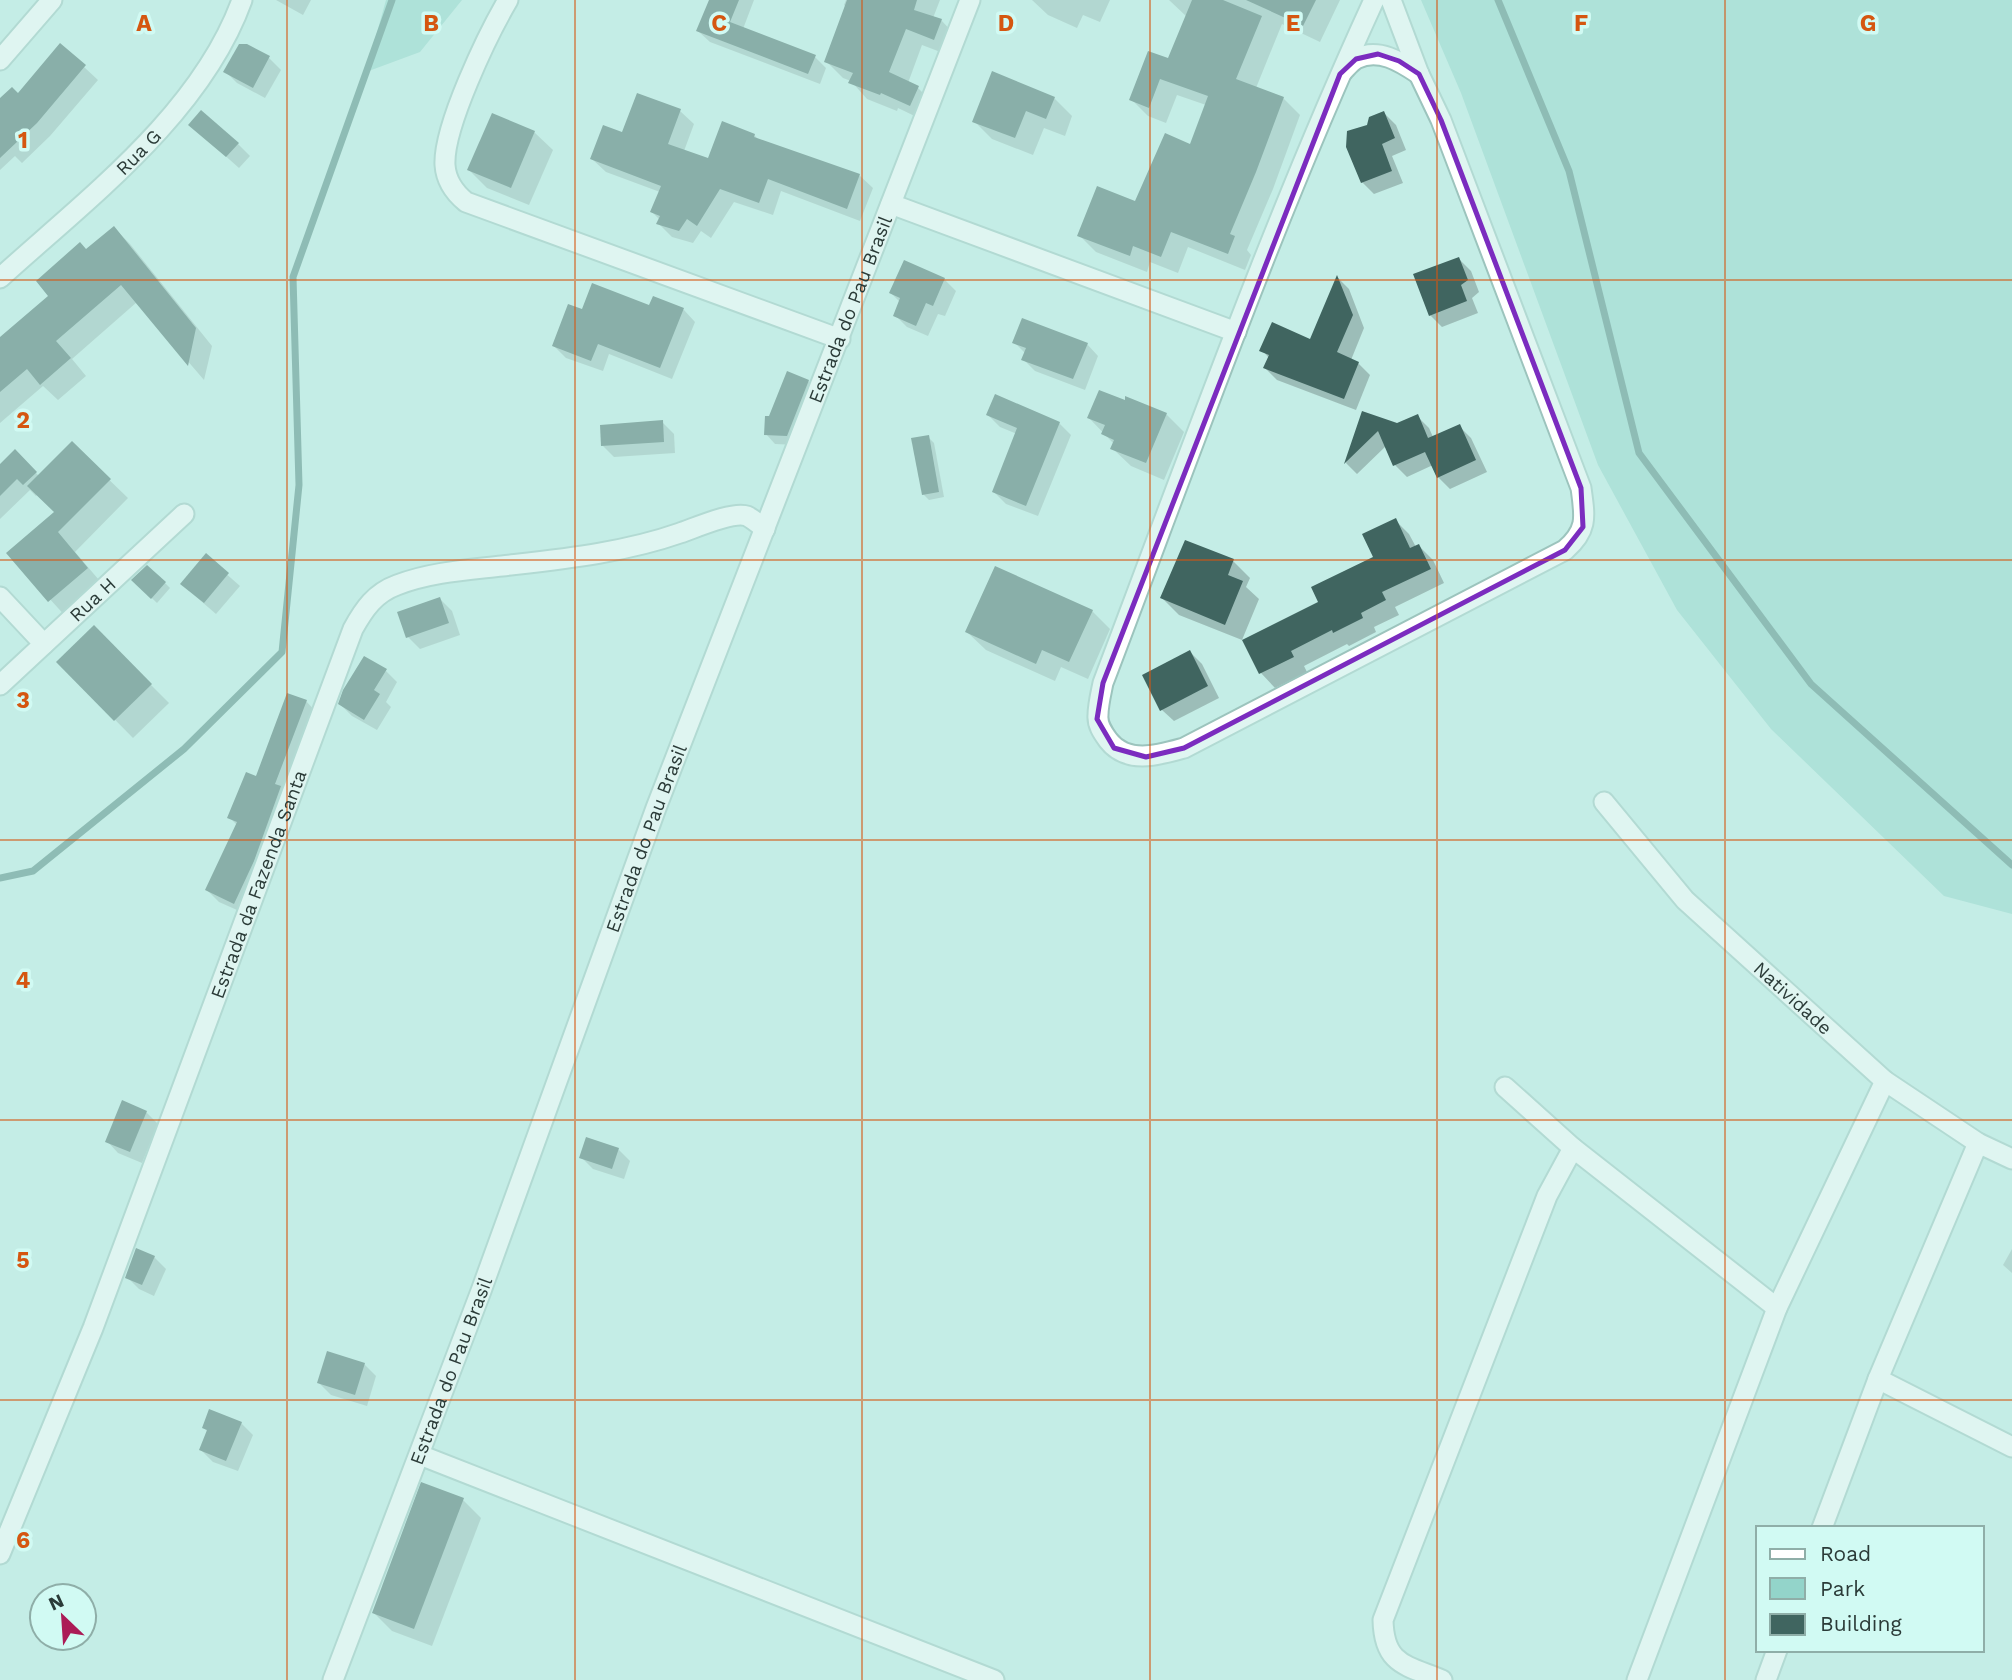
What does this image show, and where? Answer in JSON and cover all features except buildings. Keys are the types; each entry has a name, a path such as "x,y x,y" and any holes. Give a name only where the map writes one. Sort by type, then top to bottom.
{"street":[{"path":"0,60 52,0"},
{"name":"Rua G","path":"0,278 145,146 183,103 216,53 242,0"},
{"path":"508,0 475,66 451,133 445,164 452,186 460,197 466,202 840,339"},
{"name":"Estrada do Pau Brasil","path":"332,1680 420,1455 656,808 970,0"},
{"path":"1374,0 1340,74 1236,331 1103,683 1097,719 1102,732 1114,748 1131,756 1146,757 1184,748 1565,550 1577,539 1583,527 1581,488 1441,120 1419,74 1391,0"},
{"path":"1340,74 1356,59 1378,54 1399,61 1419,74"},
{"path":"891,204 1236,331"},
{"name":"Rua H","path":"0,685 184,514"},
{"name":"Estrada da Fazenda Santa","path":"0,1554 93,1328 348,642 364,608 394,586 423,576 583,557 657,541 739,516 747,516 765,528"},
{"path":"0,597 44,644"},
{"name":"Natividade","path":"1604,802 1685,900 1885,1081 1978,1143 2012,1159"},
{"path":"1637,1680 1777,1308 1885,1081"},
{"path":"1505,1087 1573,1148 1777,1308"},
{"path":"1823,1526 1878,1379 1978,1143"},
{"path":"1442,1680 1399,1661 1389,1652 1384,1640 1383,1620 1547,1196 1573,1148"},
{"path":"1878,1379 2012,1447"},
{"path":"420,1455 994,1680"},
{"path":"1766,1680 1776,1652"}],"highlighted area":[{"path":"1378,54 1399,61 1419,74 1441,120 1581,488 1583,527 1565,550 1184,748 1146,757 1114,748 1097,719 1103,683 1340,74 1356,59"}],"green space":[{"path":"386,0 462,0 420,52 366,72"},
{"path":"1421,0 2012,0 2012,914 1944,896 1771,729 1677,610 1598,465 1461,93"}],"waterway":[{"path":"0,878 33,871 184,749 282,652 299,485 293,277 392,0"},
{"path":"1498,0 1569,171 1639,453 1811,684 2012,865"}]}
